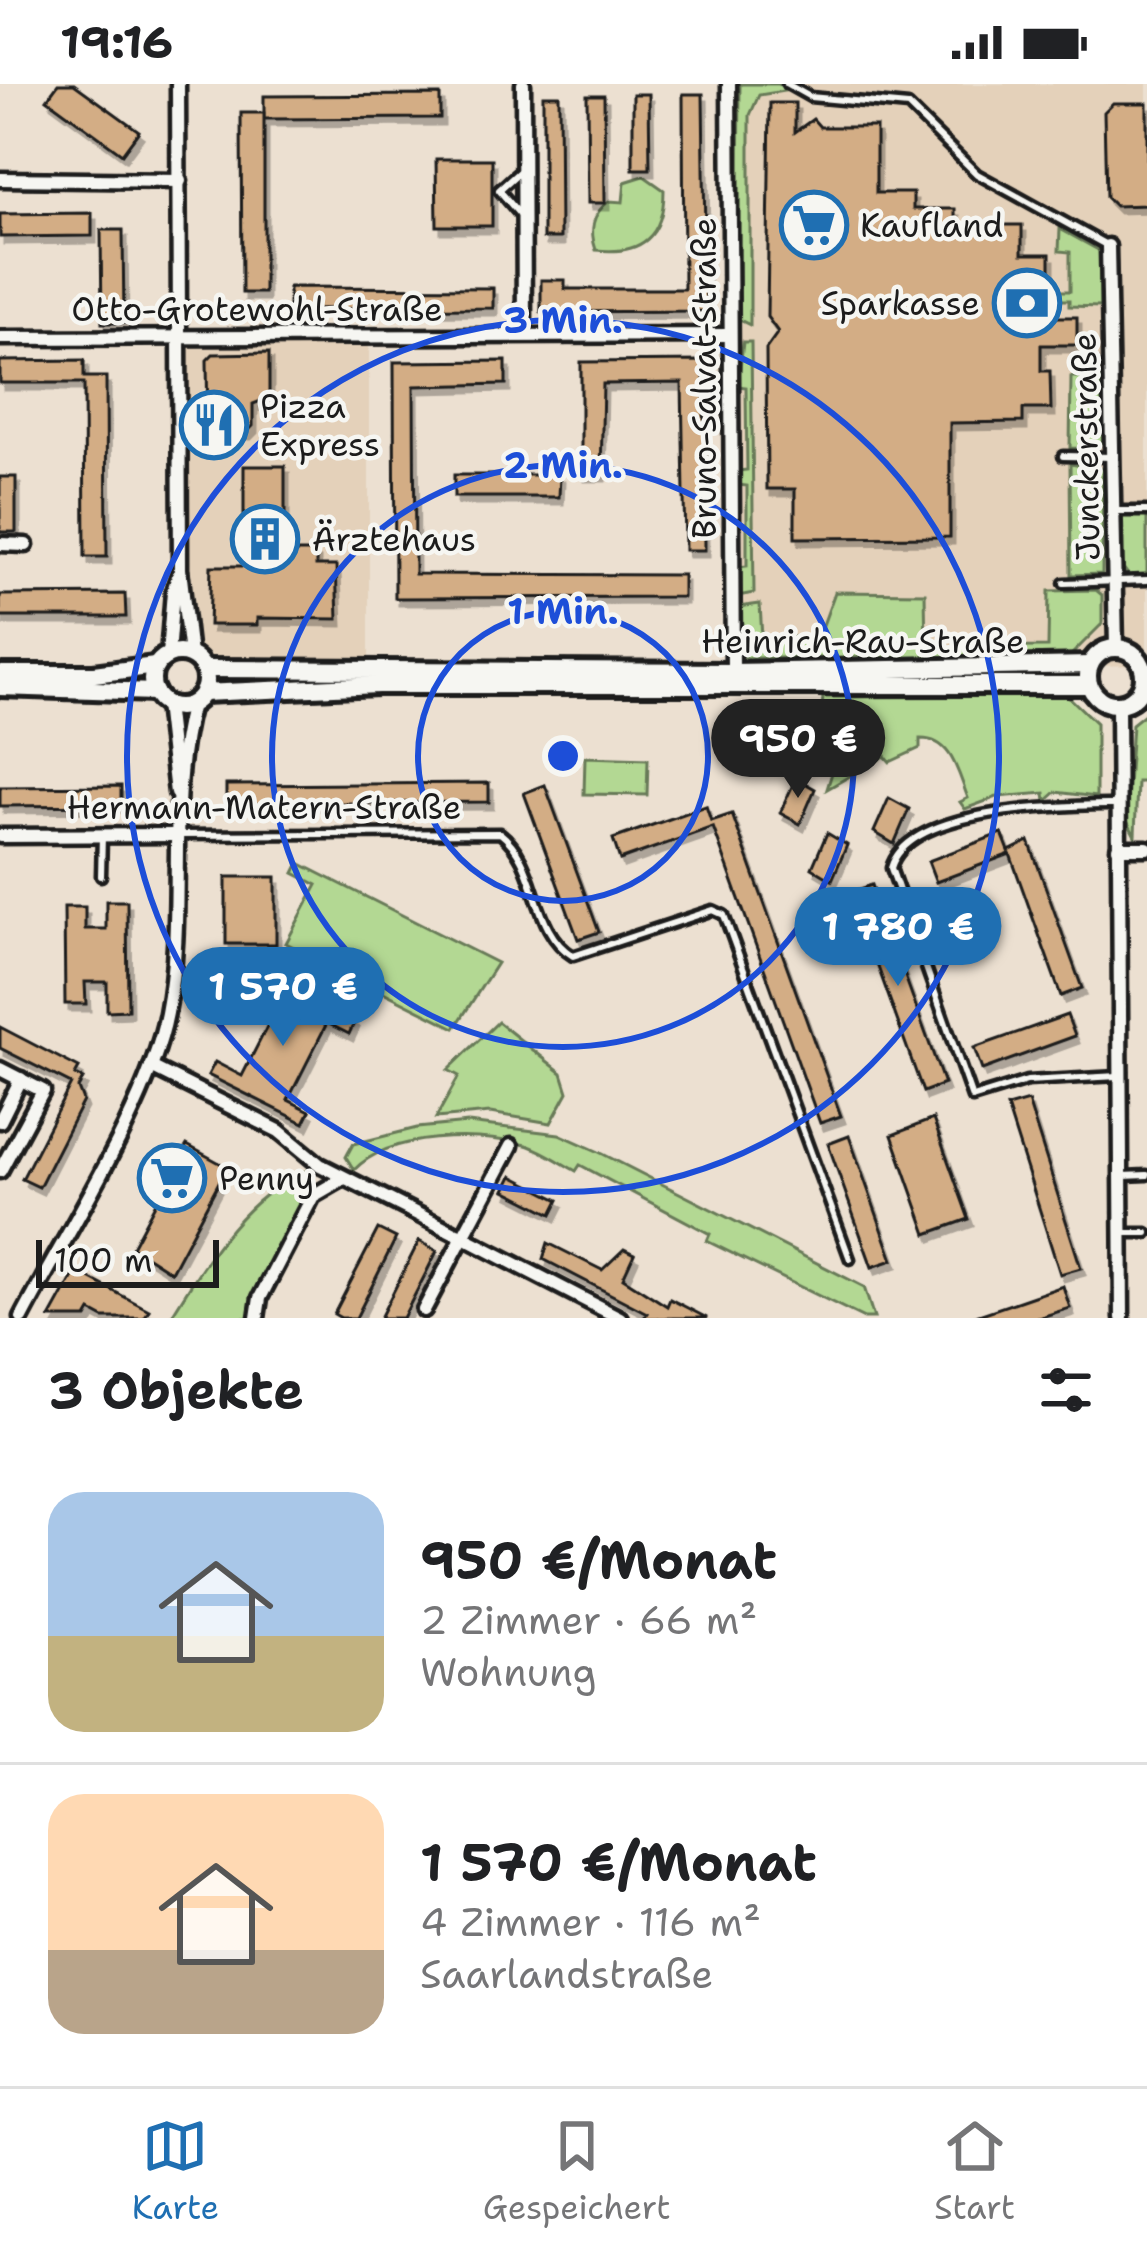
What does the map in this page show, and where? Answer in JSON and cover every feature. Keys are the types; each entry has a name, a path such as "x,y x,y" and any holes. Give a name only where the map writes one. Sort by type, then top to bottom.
{"main road":[{"path":"1116,648 1135,655 1145,678 1118,704 1099,698 1089,686 1090,665 1099,654 1116,648"},
{"path":"0,674 107,674 190,655 204,669 198,698"},
{"path":"0,687 160,698 162,661"},
{"name":"Heinrich-Rau-Straße","path":"204,669 733,673 1090,665"},
{"name":"Heinrich-Rau-Straße","path":"160,698 378,685 1089,686"}],"street":[{"path":"178,84 181,569 190,655"},
{"path":"524,84 524,334"},
{"name":"Bruno-Salvat-Straße","path":"729,84 733,673"},
{"path":"0,179 180,182"},
{"name":"Junckerstraße","path":"1108,246 1116,648"},
{"name":"Otto-Grotewohl-Straße","path":"0,338 730,335"},
{"path":"0,544 26,544"},
{"path":"162,661 181,569"},
{"path":"160,698 178,800"},
{"path":"22,1318 151,1067 176,958 175,835 198,698"},
{"path":"1118,704 1122,1318"},
{"name":"Hermann-Matern-Straße","path":"0,836 175,835"},
{"path":"1118,848 1147,848"},
{"path":"151,1067 279,1131 320,1166 620,1318"},
{"path":"0,1069 43,1091 0,1171"},
{"path":"0,1120 21,1079"},
{"path":"424,1310 512,1146"},
{"path":"257,1318 260,1298 313,1196 320,1166"},
{"path":"313,1196 344,1178"}],"lane":[{"path":"787,84 811,97 908,106 977,174 1108,246"},
{"path":"524,170 508,177 499,190 524,218"},
{"path":"1063,456 1112,457"},
{"path":"1112,511 1147,511"},
{"path":"1064,583 1147,580"},
{"path":"1117,805 999,810 961,819 902,848 892,861 971,1098 984,1098 1027,1081 1118,1076"},
{"name":"Hermann-Matern-Straße","path":"175,835 500,833 518,847 555,945 573,956 713,910 724,915 850,1259"},
{"path":"101,876 102,836"},
{"path":"1120,1176 1147,1175"},
{"path":"1120,1233 1147,1233"}],"shaded area":[{"path":"736,84 1147,84 1147,665 738,672"},
{"path":"180,342 369,342 369,668 206,667 181,651"}],"green space":[{"path":"740,84 778,84 790,90 759,95 750,115 750,325 738,319"},
{"path":"644,176 664,190 654,231 637,246 596,250 593,229 599,211 609,201 623,202 625,182"},
{"path":"1060,229 1100,251 1100,307 1069,306 1069,300 1060,300 1060,291 1070,291 1070,252 1059,251"},
{"path":"743,342 751,342 754,593 738,596 738,567 747,566 747,486 738,485 738,471 747,470 746,387 738,386"},
{"path":"1071,377 1103,377 1103,442 1092,449 1070,448"},
{"path":"1070,464 1103,469 1102,574 1071,575"},
{"path":"1120,516 1147,516 1147,581 1129,576 1123,568"},
{"path":"1096,590 1102,595 1102,624 1068,658 745,658 738,607 760,604 762,638 819,636 835,592 925,593 926,648 1048,647 1049,591"},
{"path":"1068,696 1096,723 1096,797 1056,792 1046,801 1045,793 997,797 965,809 960,802 968,798 947,751 920,739 920,748 890,762 885,756 827,789 836,760 820,728 823,697"},
{"path":"1147,712 1147,782 1137,782 1135,836 1126,819 1132,724"},
{"path":"585,757 648,759 647,795 584,794"},
{"path":"299,863 497,963 455,1028 286,943 317,885 294,873"},
{"path":"498,1022 562,1073 568,1092 551,1123 490,1113 436,1118 459,1076 448,1070"},
{"path":"468,1123 559,1134 597,1151 864,1287 874,1318 864,1318 707,1241 710,1234 580,1165 576,1171 526,1145 483,1138 411,1142 389,1148 354,1170 346,1157 353,1144 417,1128"},
{"path":"308,1170 313,1176 311,1197 254,1318 170,1318 212,1253 245,1213 285,1181"}],"building":[{"path":"58,84 74,84 139,131 122,154 47,99"},
{"path":"633,94 649,94 650,169 633,169"},
{"path":"683,94 703,94 706,311 541,312 541,280 565,280 565,289 684,289"},
{"path":"440,95 440,118 264,119 264,96"},
{"path":"543,95 559,95 560,238 543,238"},
{"path":"587,95 604,95 605,203 588,203"},
{"path":"770,103 795,103 795,132 813,119 820,127 876,127 876,193 913,193 913,209 955,209 955,225 1022,225 1022,254 1050,254 1050,291 1041,291 1041,317 1077,317 1077,345 1041,345 1041,371 1050,371 1051,409 1023,409 1023,422 950,423 950,537 795,538 795,489 767,489 766,349 778,332 767,317"},
{"path":"1113,103 1147,103 1147,205 1115,206 1106,197 1104,112"},
{"path":"241,113 264,113 264,293 242,293"},
{"path":"436,159 492,159 492,226 437,226"},
{"path":"92,213 92,236 0,237 0,214"},
{"path":"101,230 123,230 124,323 102,323"},
{"path":"289,287 493,288 493,308 289,309"},
{"path":"269,353 269,398 253,404 253,426 247,432 214,432 208,427 207,360 213,354"},
{"path":"84,360 84,377 106,377 107,557 85,557 84,383 0,383 0,361"},
{"path":"506,361 506,384 414,386 415,574 683,575 683,597 395,598 394,362"},
{"path":"704,361 705,550 685,550 682,383 603,384 601,474 581,474 581,362"},
{"path":"244,466 285,466 285,552 316,552 316,566 336,566 338,619 257,618 257,625 209,625 211,566 244,566"},
{"path":"454,475 560,475 559,497 454,497"},
{"path":"0,477 16,477 16,532 0,532"},
{"path":"125,594 126,617 0,617 0,595"},
{"path":"796,778 815,789 800,824 780,813"},
{"path":"489,783 489,802 226,804 226,785"},
{"path":"545,785 599,932 578,939 524,793"},
{"path":"121,786 121,805 0,806 0,787"},
{"path":"889,798 909,809 894,844 874,832"},
{"path":"706,806 711,821 732,814 841,1116 820,1123 713,827 620,860 613,839"},
{"path":"827,833 847,845 832,880 812,868"},
{"path":"1002,833 1009,851 1029,841 1082,988 1061,996 1010,854 936,882 928,861"},
{"path":"226,877 276,877 276,944 226,944"},
{"path":"872,885 944,1084 923,1092 851,892"},
{"path":"106,901 127,901 128,1010 107,1011 107,982 85,982 86,1004 65,1004 64,907 85,907 85,929 106,929"},
{"path":"260,973 355,1021 349,1034 327,1023 288,1100 310,1111 304,1123 208,1075 215,1062 242,1076 281,999 253,986"},
{"path":"1067,1015 1075,1036 982,1070 974,1048"},
{"path":"0,1027 79,1068 75,1075 83,1079 78,1088 83,1101 39,1187 22,1179 71,1084 0,1048"},
{"path":"1028,1101 1081,1268 1060,1274 1007,1107"},
{"path":"933,1119 969,1219 927,1234 892,1135"},
{"path":"849,1136 893,1260 872,1267 828,1144"},
{"path":"187,1145 227,1167 171,1272 132,1247 165,1185 158,1181 172,1155 179,1158"},
{"path":"512,1176 559,1200 552,1214 505,1190"},
{"path":"378,1229 396,1238 356,1318 341,1318 334,1314"},
{"path":"419,1241 437,1251 426,1273 403,1318 380,1318"},
{"path":"548,1243 602,1270 624,1249 634,1254 623,1278 667,1306 670,1299 707,1318 644,1318 647,1313 543,1259"},
{"path":"76,1271 149,1310 144,1318 104,1318 91,1311 87,1318 50,1318"},
{"path":"1063,1286 1070,1308 1038,1318 970,1318"}],"place":[{"name":"Kaufland","path":"814,225"},
{"name":"Sparkasse","path":"1027,303"},
{"name":"Pizza Express","path":"214,425"},
{"name":"Ärztehaus","path":"265,539"},
{"name":"Penny","path":"172,1178"}]}
